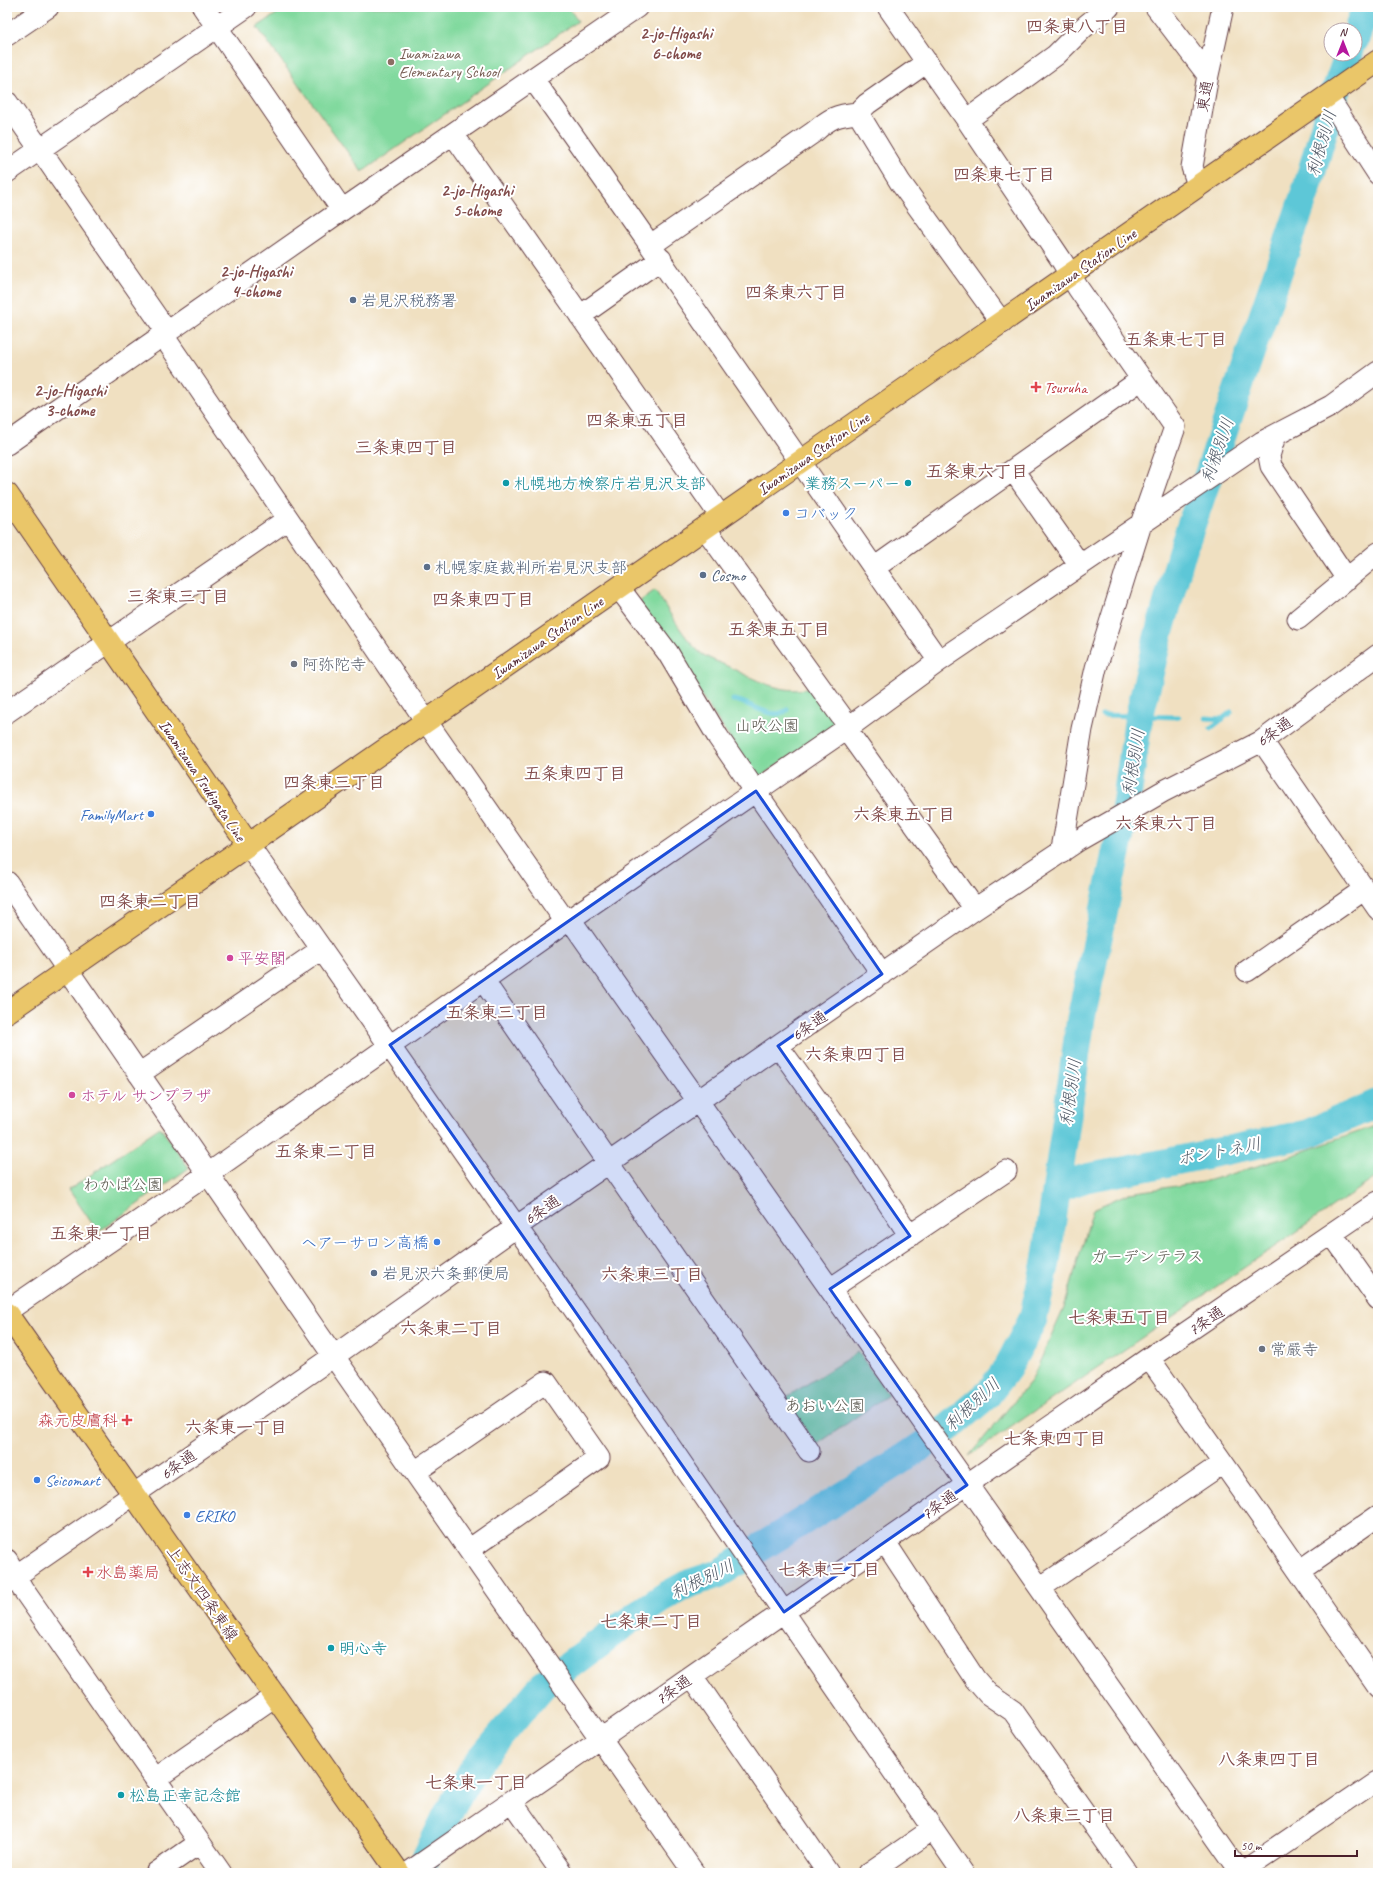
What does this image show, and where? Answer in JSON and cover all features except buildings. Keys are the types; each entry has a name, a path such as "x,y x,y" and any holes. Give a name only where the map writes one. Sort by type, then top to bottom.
{"main road":[{"name":"Iwamizawa Station Line","path":"248,844 1002,323 1378,61"},
{"name":"Iwamizawa Tsukigata Line","path":"7,494 248,844 68,968 7,1012"},
{"name":"上志文四条東線","path":"7,1312 275,1696 402,1868"}],"street":[{"path":"7,35 48,7"},
{"path":"203,7 342,210"},
{"path":"7,172 246,7"},
{"path":"7,444 164,333 637,7"},
{"path":"888,7 967,120 1071,275 1078,288 1175,427 1141,524 1096,668 1086,706 1066,834 1060,853"},
{"path":"967,120 1056,55 1083,28 1109,7"},
{"path":"1156,7 1208,75"},
{"name":"東通","path":"1198,185 1192,167 1208,75 1223,7"},
{"path":"580,316 656,252 814,132 828,119 858,113 867,104 927,62"},
{"path":"533,79 656,252 939,661"},
{"path":"1328,97 1378,174"},
{"path":"7,102 164,333 288,520 426,721 699,1101 1240,1873 1378,1780"},
{"path":"858,113 900,182 1002,323"},
{"path":"453,134 580,316 713,523 848,728 976,909"},
{"path":"7,1312 208,1174 568,920 848,728 939,661 1268,439 1331,406 1378,372"},
{"path":"874,568 1142,379"},
{"path":"1268,439 1268,456 1271,466 1347,579"},
{"path":"1013,470 1080,565"},
{"path":"7,712 288,520"},
{"path":"1298,619 1378,553"},
{"path":"619,588 668,653 718,737 882,974"},
{"name":"6条通","path":"10,1573 135,1494 516,1227 976,909 1079,840 1162,792 1262,741 1378,655"},
{"path":"1262,741 1377,907"},
{"path":"248,844 390,1045 784,1612 963,1873"},
{"path":"7,882 68,968 139,1074 334,1356 694,1873"},
{"path":"1247,971 1364,889"},
{"path":"139,1074 322,949"},
{"path":"484,980 609,1164 809,1451"},
{"path":"778,1046 855,1153 910,1236"},
{"path":"830,1289 1006,1171"},
{"name":"7条通","path":"402,1868 507,1805 1149,1358 1378,1202"},
{"path":"1332,1234 1378,1299"},
{"path":"1149,1358 1378,1686"},
{"path":"415,1472 546,1382 599,1458 470,1550"},
{"path":"1040,1588 1223,1462"},
{"path":"1298,1571 1378,1516"},
{"path":"885,1542 975,1679 988,1694 1013,1711 1127,1873"},
{"path":"10,1573 22,1588 220,1873"},
{"path":"692,1676 828,1873"},
{"path":"155,1779 275,1696"},
{"path":"507,1805 562,1873"},
{"path":"869,1873 933,1829"},
{"path":"156,1873 199,1842"}],"highlighted area":[{"path":"756,791 882,974 778,1046 910,1236 830,1289 967,1485 784,1612 390,1045"}],"green space":[{"name":"Iwamizawa Elementary School","path":"287,7 568,7 578,21 362,172 257,27"},
{"name":"山吹公園","path":"655,590 683,633 702,654 768,685 791,690 813,687 838,723 757,779 639,602"},
{"name":"ガーデンテラス","path":"1378,1125 1378,1176 969,1456 1031,1381 1064,1308 1093,1209 1129,1193 1203,1182 1291,1156"},
{"name":"わかば公園","path":"160,1127 189,1168 98,1232 69,1190"},
{"name":"あおい公園","path":"858,1352 888,1395 816,1445 785,1398"}],"waterway":[{"name":"利根別川","path":"1361,22 1366,7"},
{"name":"利根別川","path":"421,1873 424,1862 446,1817 475,1766 543,1685 623,1625 664,1597 688,1584 718,1574 904,1458 948,1428 987,1395 1007,1369 1033,1319 1046,1262 1081,1018 1125,811 1138,722 1158,637 1182,552 1308,185 1332,101 1346,62"},
{"path":"733,700 774,714 787,710"},
{"path":"1211,728 1231,712"},
{"name":"利根別川","path":"1102,715 1179,717"},
{"path":"1206,718 1223,719"},
{"name":"ポントネ川","path":"1057,1188 1086,1178 1307,1134 1378,1103"}],"place":[{"name":"Iwamizawa Elementary School","path":"391,62"},
{"name":"岩見沢税務署","path":"353,300"},
{"name":"Tsuruha","path":"1036,387"},
{"name":"札幌地方検察庁岩見沢支部","path":"506,483"},
{"name":"業務スーパー","path":"908,483"},
{"name":"コバック","path":"786,513"},
{"name":"札幌家庭裁判所岩見沢支部","path":"427,567"},
{"name":"Cosmo","path":"703,575"},
{"name":"阿弥陀寺","path":"294,664"},
{"name":"FamilyMart","path":"151,814"},
{"name":"平安閣","path":"230,958"},
{"name":"ホテル サンプラザ","path":"72,1095"},
{"name":"ヘアーサロン高橋","path":"437,1242"},
{"name":"岩見沢六条郵便局","path":"374,1273"},
{"name":"常嚴寺","path":"1262,1349"},
{"name":"森元皮膚科","path":"127,1420"},
{"name":"Seicomart","path":"37,1480"},
{"name":"ERIKO","path":"187,1515"},
{"name":"水島薬局","path":"88,1572"},
{"name":"明心寺","path":"331,1648"},
{"name":"松島正幸記念館","path":"121,1795"}],"district":[{"name":"四条東八丁目","path":"1077,26"},
{"name":"2-jo-Higashi 6-chome","path":"676,43"},
{"name":"四条東七丁目","path":"1004,174"},
{"name":"2-jo-Higashi 5-chome","path":"477,200"},
{"name":"2-jo-Higashi 4-chome","path":"256,281"},
{"name":"四条東六丁目","path":"796,292"},
{"name":"五条東七丁目","path":"1176,339"},
{"name":"2-jo-Higashi 3-chome","path":"70,400"},
{"name":"四条東五丁目","path":"637,420"},
{"name":"三条東四丁目","path":"406,447"},
{"name":"五条東六丁目","path":"977,471"},
{"name":"三条東三丁目","path":"178,596"},
{"name":"四条東四丁目","path":"483,599"},
{"name":"五条東五丁目","path":"779,629"},
{"name":"五条東四丁目","path":"575,773"},
{"name":"四条東三丁目","path":"334,782"},
{"name":"六条東五丁目","path":"904,814"},
{"name":"六条東六丁目","path":"1166,823"},
{"name":"四条東二丁目","path":"150,901"},
{"name":"五条東三丁目","path":"497,1012"},
{"name":"六条東四丁目","path":"856,1054"},
{"name":"五条東二丁目","path":"326,1151"},
{"name":"五条東一丁目","path":"101,1233"},
{"name":"六条東三丁目","path":"652,1274"},
{"name":"七条東五丁目","path":"1119,1317"},
{"name":"六条東二丁目","path":"451,1328"},
{"name":"六条東一丁目","path":"236,1427"},
{"name":"七条東四丁目","path":"1055,1438"},
{"name":"七条東三丁目","path":"829,1569"},
{"name":"七条東二丁目","path":"651,1621"},
{"name":"八条東四丁目","path":"1269,1759"},
{"name":"七条東一丁目","path":"476,1782"},
{"name":"八条東三丁目","path":"1064,1815"}]}
